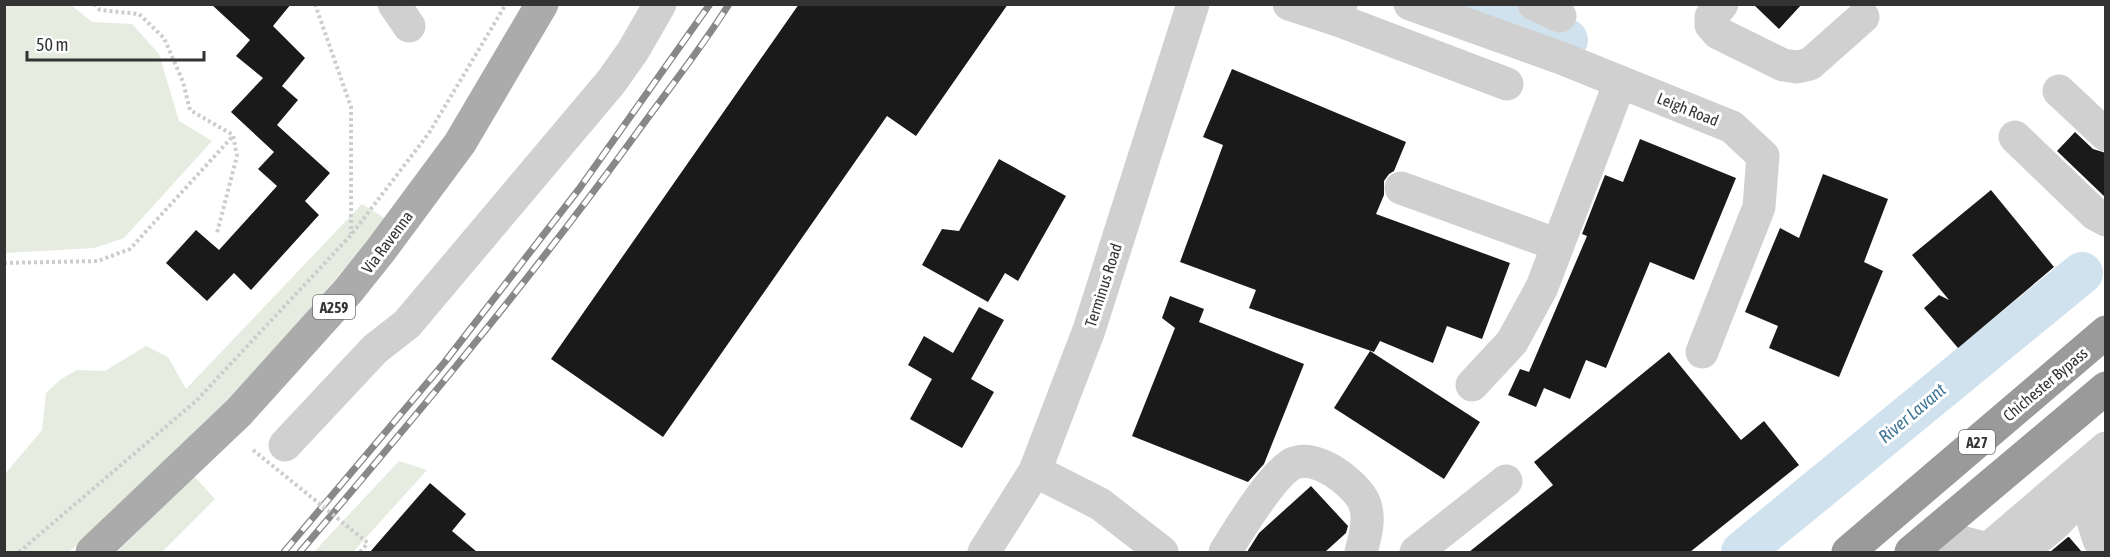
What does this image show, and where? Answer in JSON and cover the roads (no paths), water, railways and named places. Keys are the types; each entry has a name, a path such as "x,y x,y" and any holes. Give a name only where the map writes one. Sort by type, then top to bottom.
{"highway":[{"name":"Chichester Bypass","path":"1848,552 2106,332"},
{"name":"A27","path":"1911,552 2106,388"}],"main road":[{"name":"Via Ravenna","path":"93,552 239,412 348,291 460,143 537,15"}],"street":[{"path":"285,445 375,349 407,324 611,82 633,51 660,4"},
{"name":"Terminus Road","path":"984,552 1035,471 1089,330 1193,4"},
{"path":"1288,4 1339,12 1508,84"},
{"name":"Leigh Road","path":"1410,4 1560,58 1732,127 1763,156 1759,207 1702,352"},
{"path":"1722,4 1711,17 1711,25 1718,33 1783,65 1797,67 1810,64 1863,17"},
{"path":"1472,385 1512,342 1542,287 1620,82"},
{"path":"2059,91 2106,135"},
{"path":"2015,137 2095,214 2106,220"},
{"path":"1401,188 1558,245"},
{"path":"2094,527 2106,450"},
{"path":"1941,552 1961,542 1989,551 2106,450"},
{"path":"1225,552 1250,513 1278,477 1293,464 1309,461 1327,467 1349,482 1365,504 1366,531 1361,552"},
{"path":"1035,471 1100,504 1162,552"},
{"path":"1416,552 1506,481"},
{"path":"2021,552 2056,523 2094,527"},
{"path":"2047,552 2094,527"}],"waterway":[{"name":"River Lavant","path":"1469,4 1567,40"},
{"name":"River Lavant","path":"1742,552 2082,273"}],"railway":[{"path":"284,552 444,363 579,189 710,4"},
{"path":"300,552 430,398 556,241 684,70 729,4"}]}
